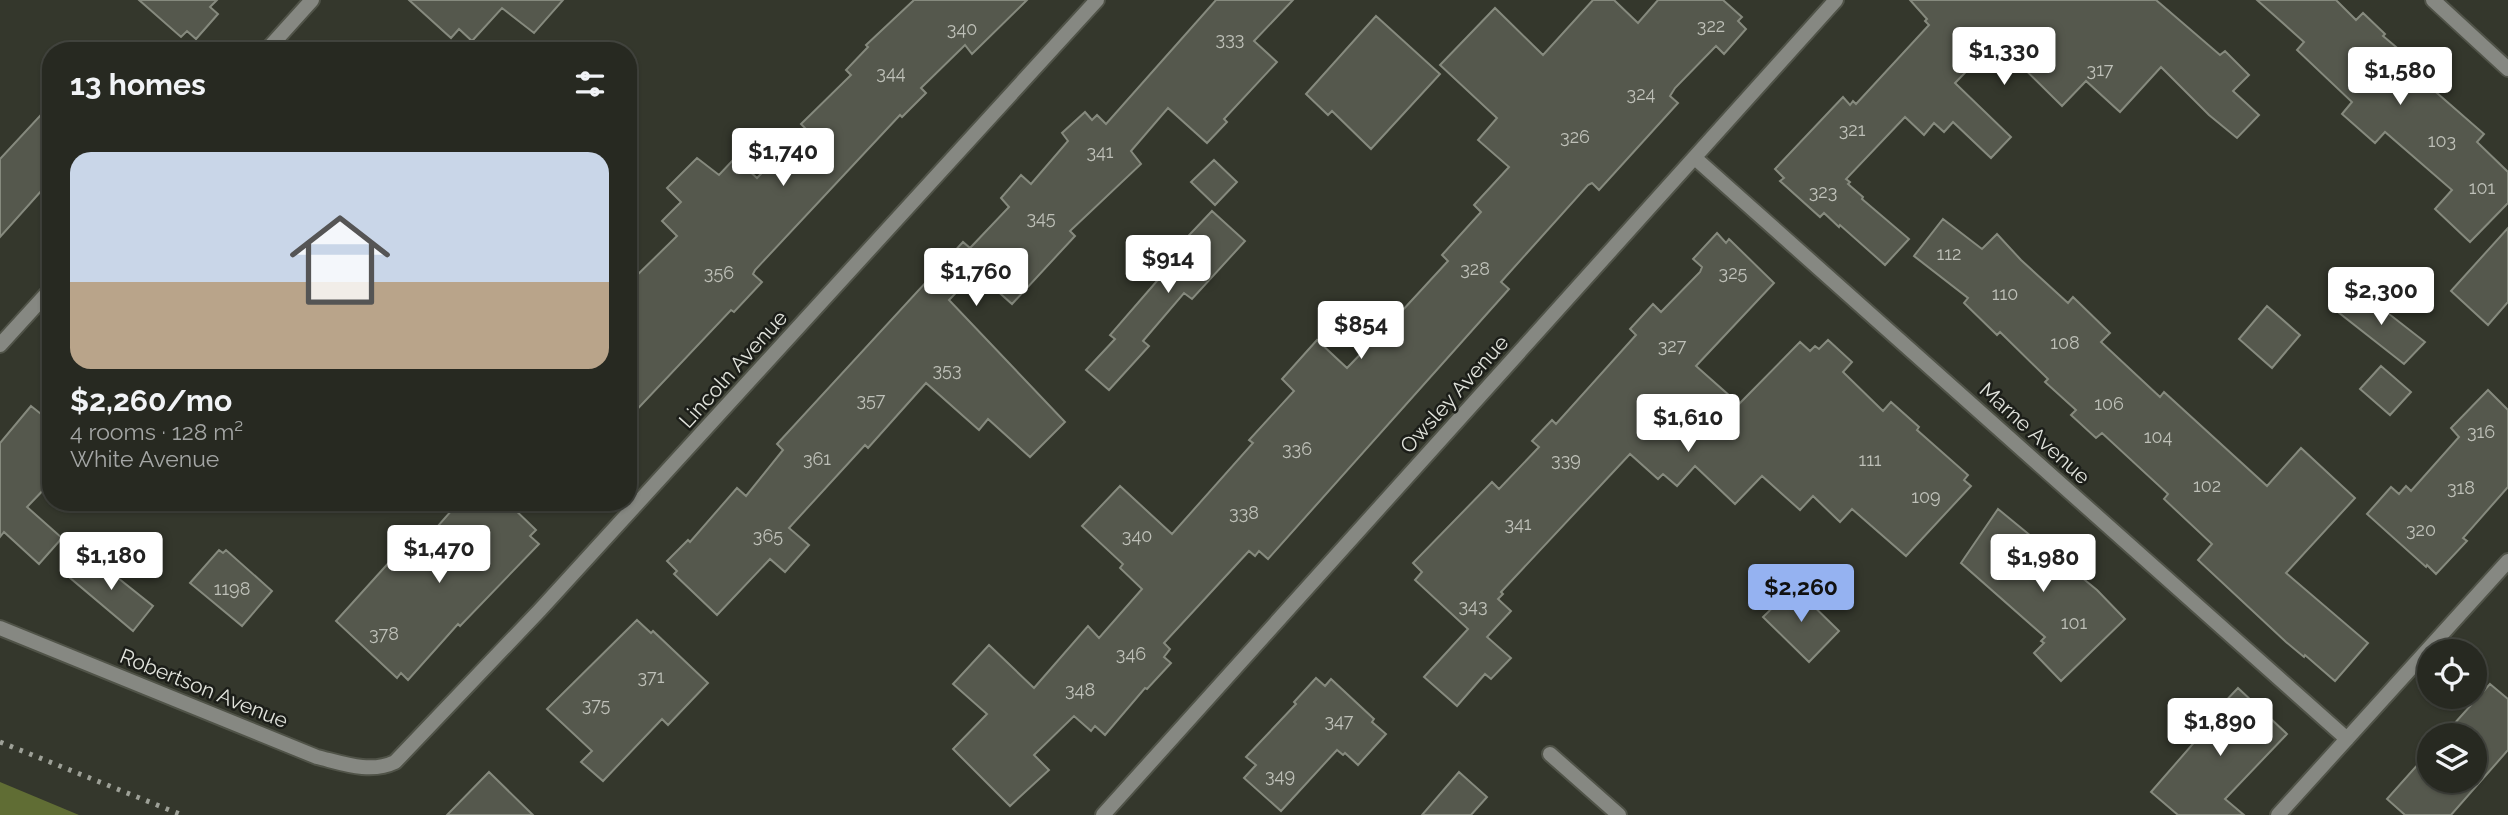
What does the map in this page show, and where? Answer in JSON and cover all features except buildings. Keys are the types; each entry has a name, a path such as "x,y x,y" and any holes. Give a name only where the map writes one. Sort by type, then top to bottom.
{"street":[{"path":"274,42 312,0"},
{"name":"Lincoln Avenue","path":"637,504 1097,0"},
{"name":"Owsley Avenue","path":"1103,815 1836,0"},
{"path":"2433,0 2508,69"},
{"name":"Marne Avenue","path":"1695,159 2347,739"},
{"path":"0,345 42,299"},
{"name":"Lincoln Avenue","path":"395,762 630,511"},
{"path":"2278,815 2508,561"},
{"name":"Robertson Avenue","path":"0,628 317,757 358,767 384,766 395,762"},
{"path":"1550,754 1619,815"}],"shaded area":[{"path":"0,782 79,815 0,815"}],"railway":[{"path":"0,742 182,815"}]}
